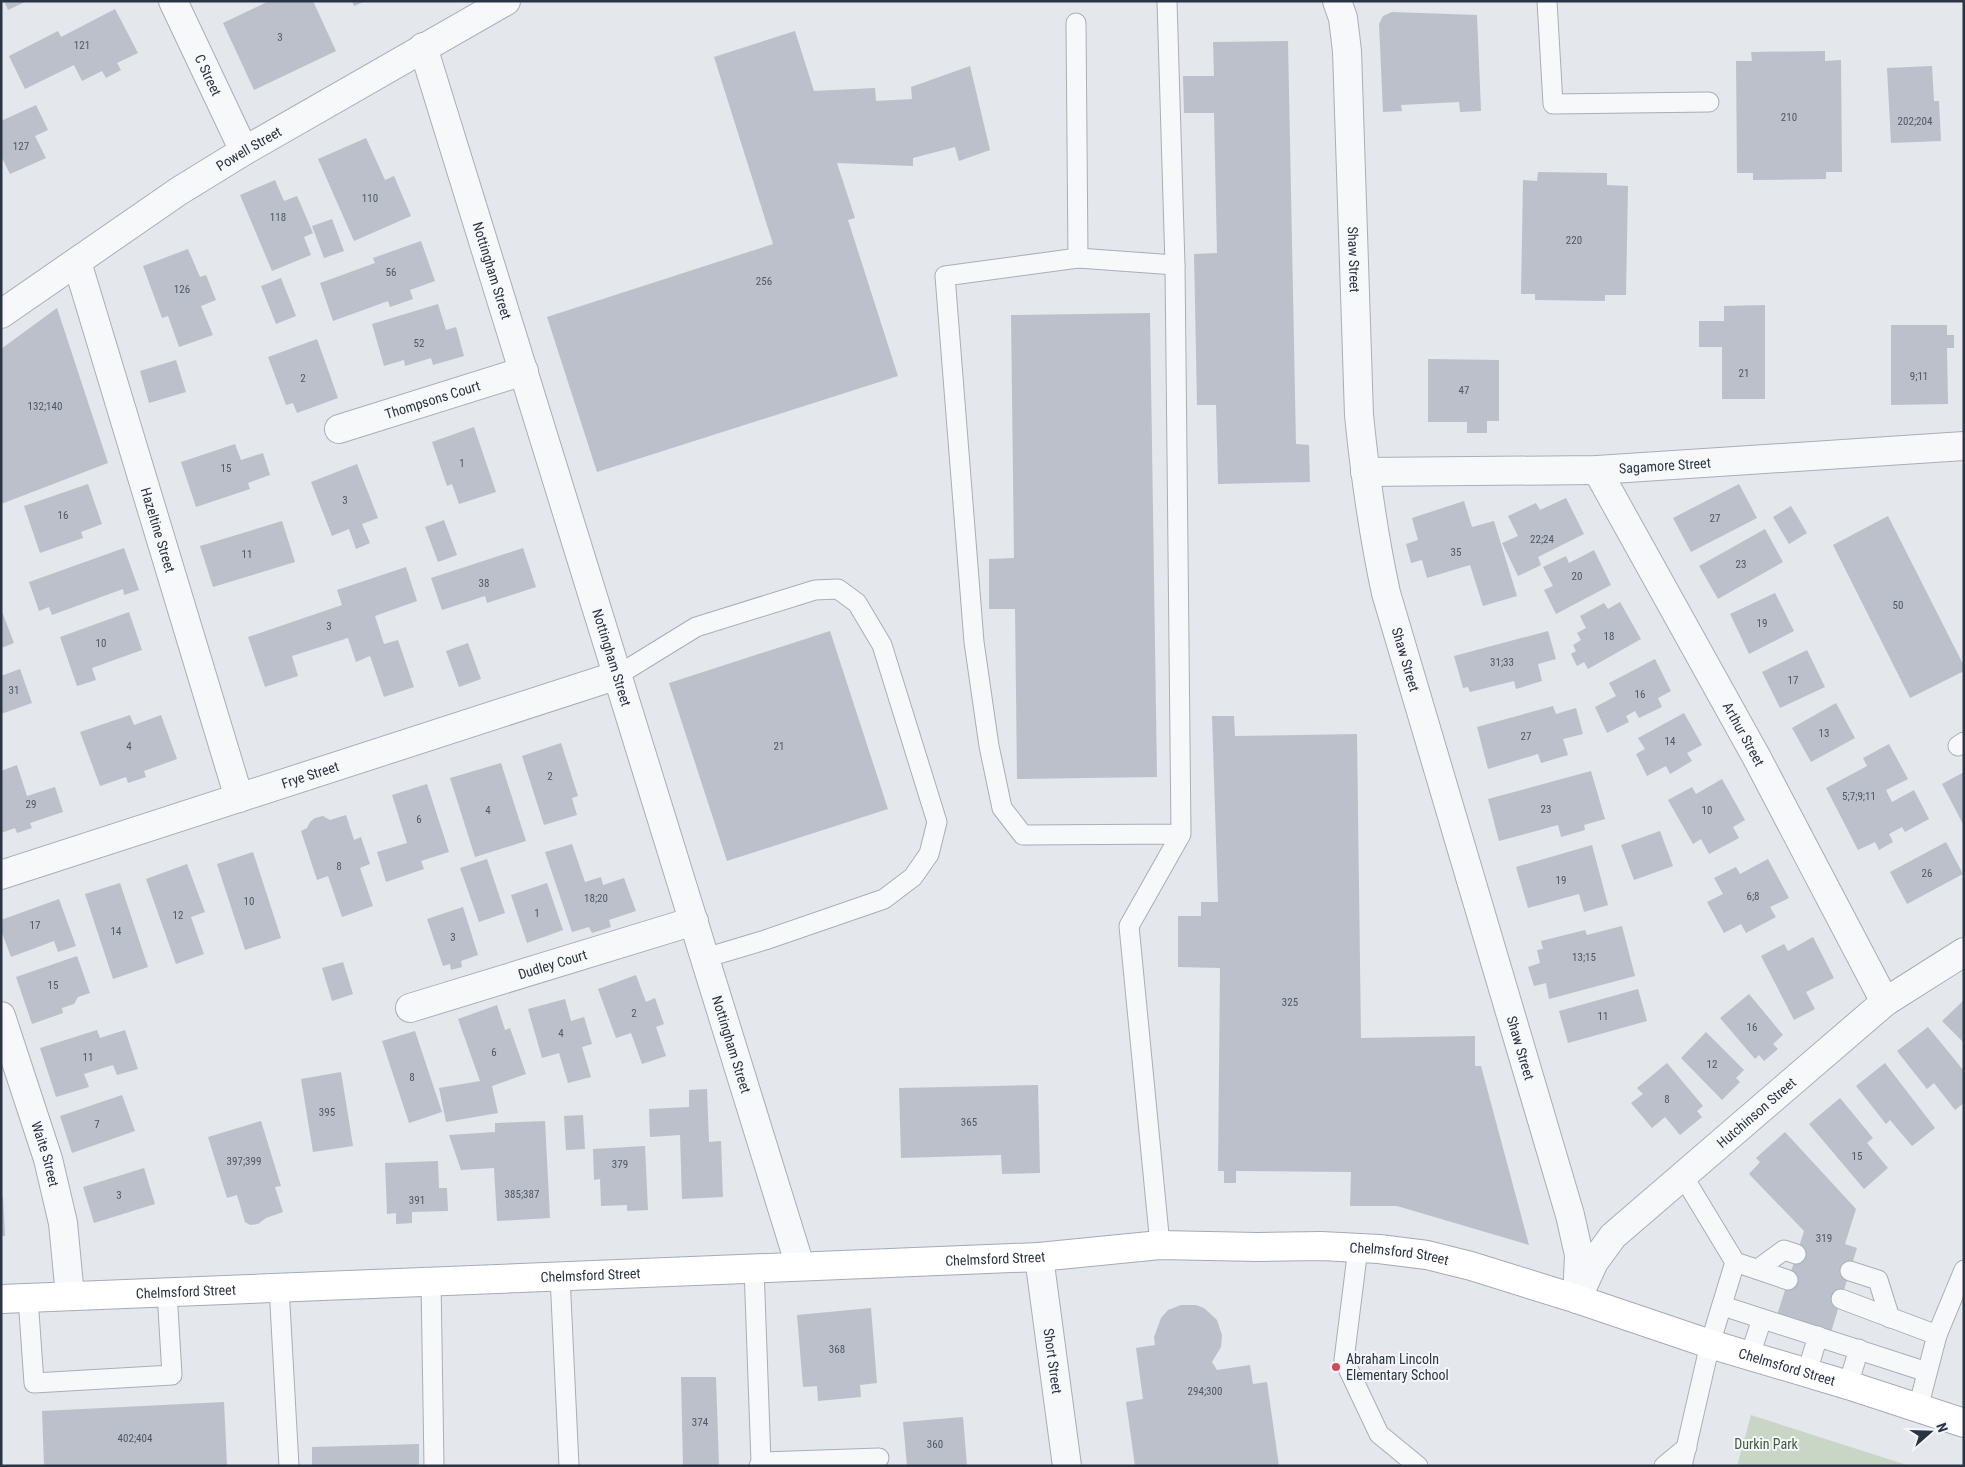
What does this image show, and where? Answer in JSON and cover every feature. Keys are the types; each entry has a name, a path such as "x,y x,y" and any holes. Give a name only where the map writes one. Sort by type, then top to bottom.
{"main road":[{"name":"Chelmsford Street","path":"1,1299 754,1267 1039,1257 1160,1245 1257,1248 1322,1246 1358,1248 1427,1254 1471,1266 1577,1299 1710,1344 1807,1372 1964,1423"}],"street":[{"name":"C Street","path":"173,1 244,150"},
{"name":"Powell Street","path":"1,314 179,191 244,150 506,1"},
{"name":"Shaw Street","path":"1338,1 1343,18 1347,51 1360,415 1364,472 1373,533 1386,592 1570,1215 1579,1255 1577,1299"},
{"name":"Nottingham Street","path":"423,48 800,1266"},
{"name":"Hazeltine Street","path":"77,262 239,798"},
{"name":"Thompsons Court","path":"339,429 524,370"},
{"name":"Sagamore Street","path":"1364,472 1597,470 1964,446"},
{"name":"Arthur Street","path":"1597,470 1758,758 1885,1002"},
{"name":"Frye Street","path":"1,875 618,675"},
{"name":"Dudley Court","path":"410,1008 694,921"},
{"name":"Hutchinson Street","path":"1577,1299 1594,1262 1614,1236 1885,1002 1964,952"},
{"name":"Waite Street","path":"1,1016 48,1159 63,1223 70,1296"},
{"name":"Short Street","path":"1039,1257 1067,1466"}],"lane":[{"path":"1160,1245 1129,926 1181,834 1175,265 1167,1"},
{"path":"1546,1 1553,104 1709,102"},
{"path":"1076,23 1078,258"},
{"path":"1175,265 1078,258 945,276 974,642 989,746 1002,808 1023,835 1181,834"},
{"path":"618,675 696,627 815,590 838,589 857,604 882,646 937,822 929,854 924,862 913,877 884,899 765,940 705,958"},
{"path":"1683,1176 1735,1262 1788,1280"},
{"path":"1358,1248 1344,1360 1378,1434 1418,1466"},
{"path":"1758,1270 1784,1250 1796,1254"},
{"path":"1682,1466 1710,1344 1735,1262"},
{"path":"754,1267 760,1464 879,1458"},
{"path":"1918,1408 1937,1335 1964,1270"},
{"path":"1850,1271 1878,1280 1890,1318"},
{"path":"560,1276 569,1466"},
{"path":"430,1281 434,1466"},
{"path":"279,1287 288,1466"},
{"path":"28,1298 34,1382 172,1375 167,1292"},
{"path":"1841,1300 1937,1335"},
{"path":"1723,1306 1927,1372"},
{"path":"1750,1355 1762,1318"},
{"path":"1807,1372 1818,1336"},
{"path":"1848,1385 1859,1349"},
{"path":"1664,1466 1687,1447"}],"green space":[{"name":"Durkin Park","path":"1751,1415 1910,1466 1737,1466"}],"building":[{"path":"4,1 27,1 8,10"},
{"path":"269,1 313,1 336,51 254,90 223,23"},
{"path":"352,1 366,1 354,6"},
{"path":"115,9 138,53 117,63 121,70 106,78 102,71 82,81 74,65 25,89 9,56 58,31 61,37"},
{"path":"1392,12 1477,15 1481,111 1460,112 1459,102 1401,105 1402,111 1383,112 1379,24 1383,16"},
{"path":"795,31 814,91 875,88 876,101 912,99 911,87 970,66 990,150 959,161 955,147 913,158 913,166 837,163 855,218 848,220 898,376 597,472 547,317 773,244 714,57"},
{"path":"1288,41 1296,444 1309,445 1310,482 1218,484 1216,405 1197,405 1194,254 1217,253 1214,113 1184,113 1183,76 1214,76 1213,42"},
{"path":"1825,51 1825,61 1841,60 1842,172 1826,172 1826,179 1753,180 1753,173 1737,173 1736,61 1752,61 1751,52"},
{"path":"1932,66 1934,101 1939,101 1941,141 1891,143 1887,68"},
{"path":"36,105 48,130 35,136 46,158 10,174 1,156 1,121"},
{"path":"366,138 385,180 394,176 411,216 354,241 318,159"},
{"path":"1538,172 1607,173 1607,185 1628,186 1626,295 1605,295 1605,301 1535,300 1535,294 1521,294 1523,180 1537,181"},
{"path":"275,180 284,201 297,196 313,233 304,237 311,255 272,271 240,195"},
{"path":"332,219 344,251 324,258 312,226"},
{"path":"421,241 435,281 410,290 413,299 390,307 388,301 333,321 320,283 375,263 373,258"},
{"path":"188,249 200,277 206,275 216,300 201,306 213,335 179,347 168,316 162,318 143,266"},
{"path":"281,278 296,316 276,324 261,286"},
{"path":"438,304 446,330 456,327 464,356 433,365 431,358 405,366 404,360 384,366 372,324"},
{"path":"1765,305 1765,399 1722,399 1722,347 1699,347 1699,321 1724,321 1724,306"},
{"path":"57,308 108,463 1,504 1,349"},
{"path":"1150,313 1157,777 1017,779 1015,609 989,609 989,559 1014,558 1011,315"},
{"path":"1891,325 1947,325 1947,335 1954,335 1954,348 1947,348 1948,404 1891,405"},
{"path":"317,339 338,398 297,413 293,403 286,405 268,357"},
{"path":"1428,359 1499,360 1499,421 1487,421 1487,433 1467,433 1467,422 1428,422"},
{"path":"176,360 186,392 149,403 140,371"},
{"path":"474,427 496,492 459,504 452,484 447,486 432,442"},
{"path":"235,444 241,460 263,453 270,475 248,483 250,489 196,507 181,462"},
{"path":"357,464 378,518 362,524 370,543 356,549 349,529 332,536 311,482"},
{"path":"88,484 102,524 81,532 83,538 40,553 24,506"},
{"path":"1739,484 1757,518 1691,552 1673,518"},
{"path":"1566,498 1584,534 1538,557 1541,565 1518,576 1502,543 1518,536 1508,516 1536,503 1540,510"},
{"path":"1464,501 1472,527 1494,521 1517,596 1483,606 1470,565 1427,578 1422,560 1411,563 1406,544 1418,540 1412,518"},
{"path":"1791,506 1807,533 1789,544 1773,517"},
{"path":"1888,516 1964,666 1964,671 1910,698 1833,545"},
{"path":"444,520 457,555 438,562 425,527"},
{"path":"282,521 295,562 213,587 200,546"},
{"path":"1765,529 1783,562 1718,599 1699,566"},
{"path":"124,548 139,590 124,595 123,589 52,615 49,607 39,611 29,582"},
{"path":"523,548 536,587 487,603 485,596 442,610 431,578"},
{"path":"1594,550 1611,585 1556,614 1544,590 1553,586 1543,567 1566,556 1569,563"},
{"path":"406,567 417,601 375,616 384,644 398,640 414,687 384,697 370,656 356,662 348,638 292,656 298,676 265,687 248,637 342,605 337,590"},
{"path":"1775,593 1794,631 1749,654 1730,614"},
{"path":"1620,602 1641,639 1588,669 1584,662 1577,666 1571,654 1576,651 1573,645 1581,640 1577,633 1586,628 1580,616 1604,603 1608,609"},
{"path":"1,609 14,643 1,648"},
{"path":"129,612 142,650 92,668 96,680 77,686 60,637"},
{"path":"830,631 888,809 727,861 669,683"},
{"path":"1548,631 1556,659 1538,664 1542,681 1516,689 1514,681 1470,692 1468,687 1463,688 1454,656"},
{"path":"468,643 481,679 459,687 446,651"},
{"path":"1807,650 1825,687 1780,708 1762,672"},
{"path":"1655,659 1671,691 1658,698 1662,707 1639,718 1635,711 1626,716 1629,722 1607,733 1595,707 1616,696 1609,683"},
{"path":"20,669 32,703 1,714 1,676"},
{"path":"1836,703 1855,738 1811,762 1792,728"},
{"path":"1553,706 1556,714 1576,708 1583,734 1563,739 1568,755 1541,763 1538,754 1488,769 1477,727"},
{"path":"1684,713 1702,745 1687,753 1692,761 1670,774 1666,766 1647,776 1636,754 1645,749 1638,738"},
{"path":"130,715 134,725 161,715 177,759 144,771 146,777 128,783 126,777 100,786 80,732"},
{"path":"1212,716 1234,716 1235,736 1357,734 1361,1038 1475,1036 1475,1066 1481,1066 1529,1245 1397,1206 1350,1206 1351,1172 1236,1171 1236,1183 1224,1183 1224,1171 1218,1171 1220,968 1178,967 1178,916 1201,916 1201,902 1218,902"},
{"path":"561,743 578,796 572,798 577,815 544,825 522,756"},
{"path":"1889,744 1908,779 1886,790 1892,802 1914,790 1929,819 1905,832 1902,827 1889,834 1893,842 1879,850 1875,842 1858,850 1826,788 1867,766 1863,758"},
{"path":"501,763 526,841 475,857 450,778"},
{"path":"17,765 27,796 55,787 63,812 30,823 32,828 17,833 15,828 1,833 1,771"},
{"path":"1591,771 1605,819 1584,825 1585,830 1561,837 1558,825 1499,841 1488,799"},
{"path":"1964,772 1964,826 1942,784"},
{"path":"1722,779 1745,820 1733,827 1739,838 1709,854 1701,839 1693,844 1668,800 1692,787 1696,794"},
{"path":"427,784 449,852 421,861 424,869 386,882 377,852 407,843 392,795"},
{"path":"346,815 354,840 361,837 370,864 360,868 373,906 342,917 328,876 317,880 301,831 307,828 315,818 323,816 330,820"},
{"path":"1660,831 1673,866 1634,880 1621,845"},
{"path":"1946,842 1963,874 1907,904 1890,872"},
{"path":"572,844 585,882 601,877 603,885 624,878 636,911 609,920 611,927 592,933 589,927 572,932 545,852"},
{"path":"1592,845 1608,905 1584,912 1579,894 1528,908 1516,867"},
{"path":"253,852 281,938 245,950 217,864"},
{"path":"487,859 505,913 479,922 460,868"},
{"path":"1768,859 1789,898 1770,907 1776,917 1746,933 1741,924 1724,933 1707,902 1723,894 1714,878 1736,867 1740,874"},
{"path":"187,864 205,912 191,917 204,954 176,964 146,879"},
{"path":"120,883 148,967 113,979 85,894"},
{"path":"547,883 563,930 527,943 511,895"},
{"path":"59,899 76,946 58,952 54,941 11,957 1,930 1,920"},
{"path":"463,907 478,955 461,961 462,967 451,970 450,964 443,966 427,919"},
{"path":"1622,926 1635,976 1549,999 1546,983 1534,986 1528,967 1540,963 1537,950 1543,949 1541,941 1585,930 1587,935"},
{"path":"1813,937 1834,978 1806,992 1815,1009 1794,1020 1761,956 1784,944 1788,951"},
{"path":"77,956 90,993 78,997 74,1004 62,1008 63,1013 32,1024 16,977"},
{"path":"343,962 353,994 332,1001 322,968"},
{"path":"636,975 646,1002 655,998 664,1024 656,1027 666,1056 642,1064 631,1033 616,1038 598,989"},
{"path":"1638,989 1647,1021 1568,1043 1559,1011"},
{"path":"1749,994 1783,1035 1773,1044 1778,1049 1764,1061 1759,1055 1755,1059 1720,1018"},
{"path":"565,999 571,1021 584,1017 592,1044 582,1047 591,1077 568,1083 559,1053 542,1058 528,1009"},
{"path":"1964,1000 1964,1043 1942,1021"},
{"path":"497,1005 505,1030 510,1028 526,1074 492,1086 498,1113 446,1122 439,1088 480,1081 458,1019"},
{"path":"1928,1027 1964,1071 1964,1103 1955,1110 1934,1083 1927,1089 1897,1051"},
{"path":"97,1030 100,1038 125,1030 138,1069 117,1075 113,1065 84,1074 89,1087 56,1097 40,1048"},
{"path":"415,1031 442,1112 409,1123 382,1041"},
{"path":"1706,1032 1744,1070 1736,1078 1740,1082 1722,1100 1681,1058"},
{"path":"1667,1063 1703,1106 1697,1111 1702,1117 1680,1135 1665,1117 1652,1128 1631,1103 1643,1094 1637,1088"},
{"path":"1885,1063 1935,1128 1912,1146 1890,1120 1886,1124 1856,1086"},
{"path":"341,1072 353,1146 313,1152 301,1079"},
{"path":"1038,1085 1040,1173 1002,1174 1001,1155 901,1158 899,1088"},
{"path":"707,1089 709,1142 721,1141 723,1197 682,1199 680,1135 650,1137 649,1109 689,1107 689,1090"},
{"path":"122,1095 135,1131 72,1153 60,1116"},
{"path":"1840,1098 1873,1138 1867,1143 1888,1168 1864,1189 1809,1124"},
{"path":"583,1115 585,1149 566,1150 564,1116"},
{"path":"261,1121 281,1186 275,1187 283,1212 266,1218 258,1224 250,1225 245,1222 237,1195 227,1198 208,1137"},
{"path":"545,1121 550,1218 497,1221 494,1168 461,1170 449,1135 495,1132 495,1123"},
{"path":"1785,1132 1856,1209 1845,1244 1857,1248 1831,1332 1777,1315 1804,1231 1749,1174 1760,1162 1756,1158"},
{"path":"645,1146 648,1210 627,1211 627,1205 601,1206 600,1179 594,1180 593,1149"},
{"path":"438,1161 439,1188 447,1188 448,1211 412,1212 412,1223 396,1224 396,1213 387,1214 385,1163"},
{"path":"144,1168 155,1204 94,1223 83,1187"},
{"path":"1,1197 3,1197 5,1236 1,1236"},
{"path":"1181,1305 1196,1305 1204,1308 1217,1320 1222,1335 1221,1347 1212,1362 1217,1370 1250,1365 1253,1384 1267,1382 1279,1466 1135,1466 1126,1402 1143,1399 1136,1348 1155,1345 1154,1337 1161,1318 1168,1310"},
{"path":"871,1308 877,1383 860,1385 861,1397 818,1401 817,1386 803,1387 797,1315"},
{"path":"681,1377 716,1377 719,1466 683,1466"},
{"path":"224,1402 227,1466 44,1466 42,1411"},
{"path":"963,1417 967,1466 907,1466 903,1422"},
{"path":"419,1444 419,1466 312,1466 312,1447"}],"place":[{"name":"Abraham Lincoln Elementary School","path":"1336,1367"}]}
